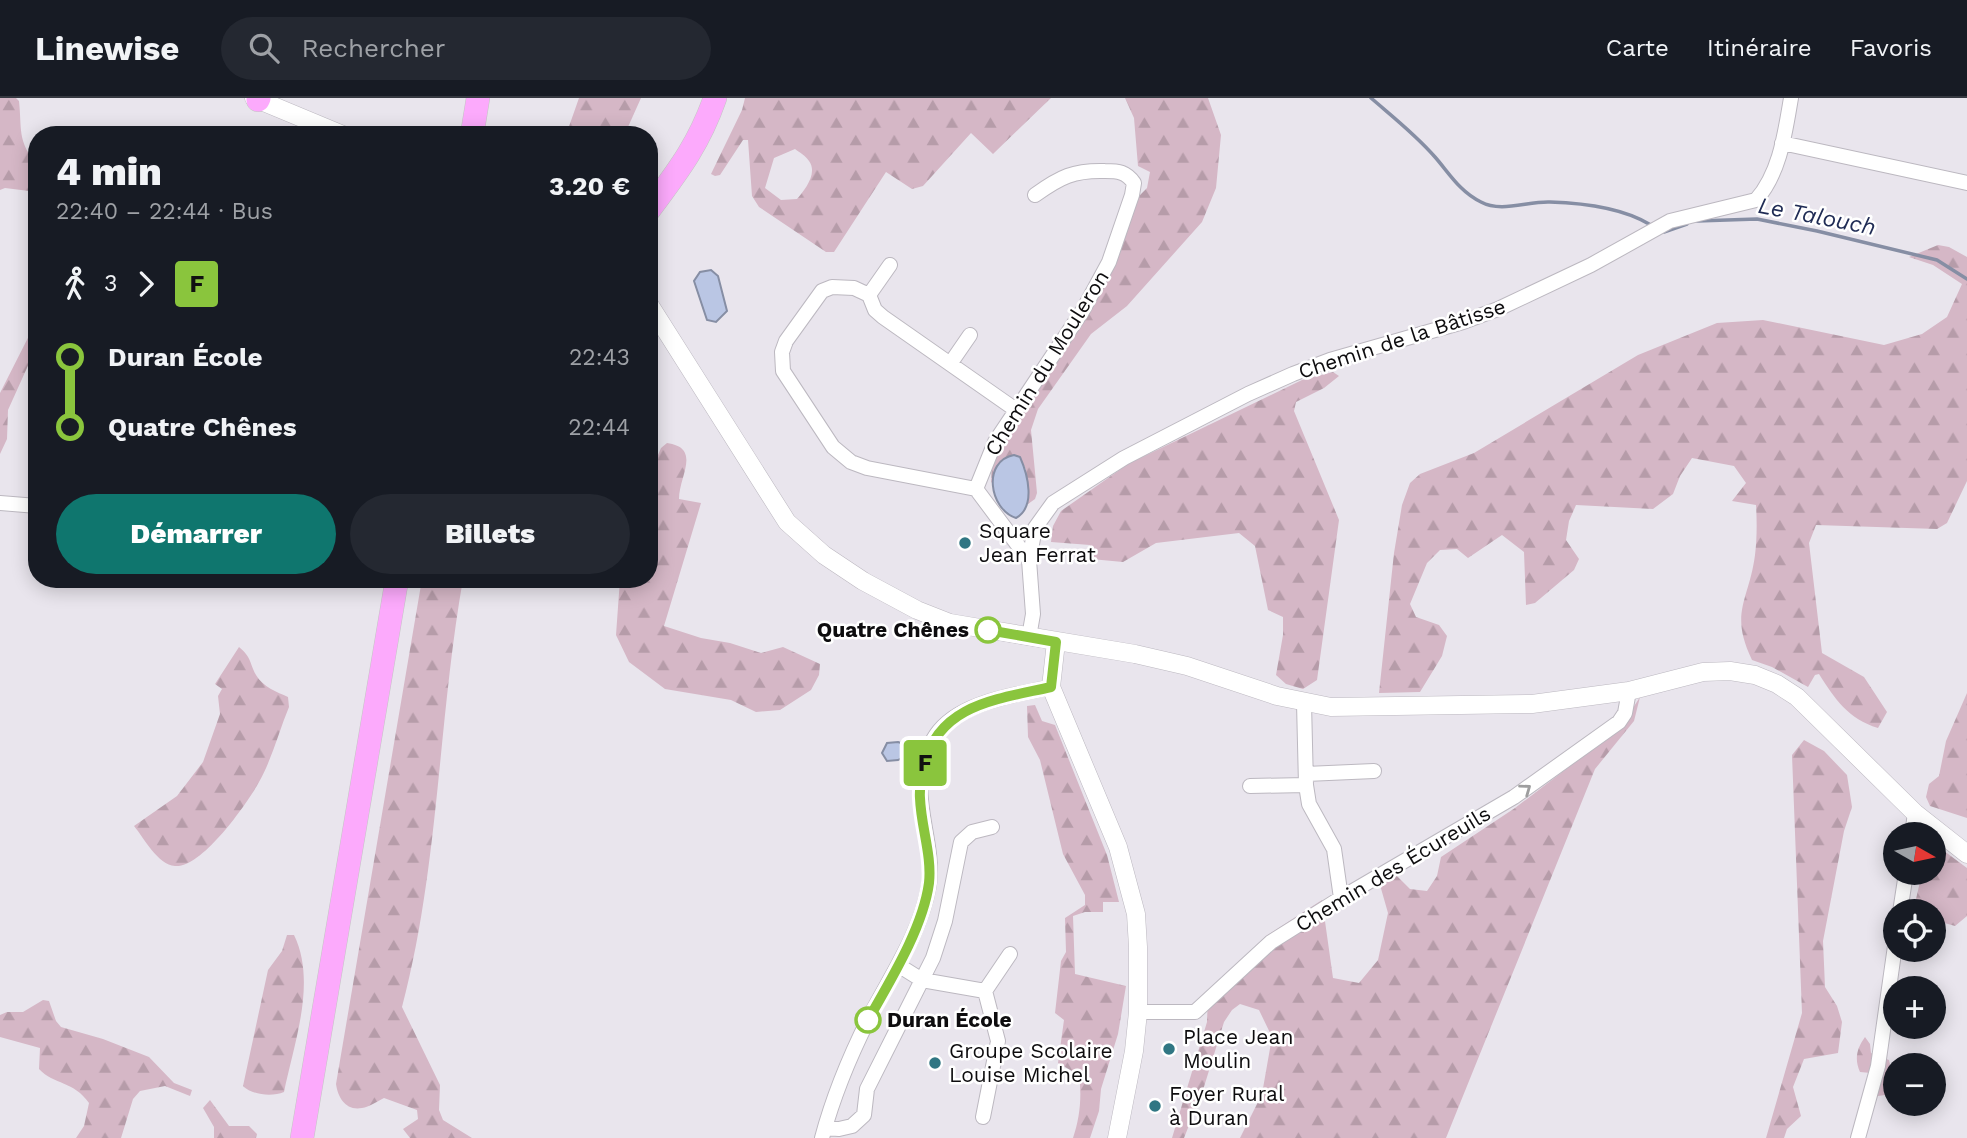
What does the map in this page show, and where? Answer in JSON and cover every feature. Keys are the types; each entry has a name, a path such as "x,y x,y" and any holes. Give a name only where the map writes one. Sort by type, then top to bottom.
{"highway":[{"path":"473,126 478,98"},
{"path":"658,174 681,147 701,108 703,98"},
{"path":"658,198 689,157 705,128 715,98"},
{"path":"302,1138 395,588"}],"street":[{"name":"Chemin de la Bâtisse","path":"1029,560 1035,528 1053,503 1124,458 1248,394 1330,360 1463,322 1498,309 1591,265 1670,221 1756,201 1766,190 1772,177 1791,98"},
{"path":"257,99 322,126"},
{"path":"1782,143 1967,183"},
{"name":"Chemin du Mouleron","path":"976,489 995,442 1083,310 1109,262 1134,183 1128,174 1118,171 1087,170 1056,180 1035,195"},
{"path":"869,296 890,265"},
{"path":"1016,410 883,317 869,296 854,288 844,286 822,291 786,341 782,352 783,371 833,447 852,462 867,468 976,489 1029,560 1033,614 1029,637"},
{"path":"658,318 787,522 807,541 863,581 917,610 950,622 1135,654 1188,666 1304,703 1351,708 1532,704 1629,691 1703,672 1730,671 1755,675 1777,684 1797,697 1915,813 1967,854"},
{"path":"950,364 970,335"},
{"path":"0,503 28,505"},
{"path":"1056,642 1051,687 1118,848 1136,914 1138,1012 1131,1068 1117,1138"},
{"path":"992,827 972,832 961,842 945,921 933,958 867,1089 864,1115 852,1126 832,1133 835,1093 923,909 929,883 929,859 919,795 928,749 952,718 970,708 1051,687"},
{"name":"Chemin des Écureuils","path":"1138,1012 1195,1012 1271,942 1514,797 1619,722 1625,713 1629,691"},
{"path":"1304,703 1309,804 1334,849 1341,898"},
{"path":"1250,786 1374,771"},
{"path":"1914,822 1915,813"},
{"path":"983,1117 998,1041 985,991 1010,954"},
{"path":"1861,1138 1862,1121 1878,1066 1893,962"},
{"path":"898,965 922,980 985,991"}],"green space":[{"path":"0,98 16,98 19,101 23,142 28,152 28,191 5,188 0,190"},
{"path":"579,98 641,98 628,126 569,126"},
{"path":"745,98 1051,98 993,154 971,133 923,186 912,189 886,172 834,252 826,252 759,207 752,196 748,140 743,140 720,175 711,174 742,110","holes":["795,149 809,161 811,176 797,199 781,200 765,188 774,158"]},
{"path":"1125,98 1208,98 1221,135 1216,188 1202,222 1127,306 1091,334 1038,409 1031,430 1037,493 1035,499 1028,504 1026,470 1020,457 1014,455 991,483 992,464 1136,199 1147,188 1150,172 1138,166 1134,118"},
{"path":"1938,245 1949,247 1967,257 1967,481 1947,523 1937,529 1816,525 1809,543 1822,653 1864,677 1887,712 1878,728 1850,714 1819,674 1815,675 1808,687 1772,667 1752,660 1745,644 1741,618 1755,555 1756,505 1732,501 1746,483 1734,466 1692,458 1680,476 1673,494 1653,509 1576,505 1569,521 1566,540 1579,559 1574,570 1535,603 1526,605 1524,552 1502,535 1468,558 1457,549 1440,550 1427,563 1410,604 1416,617 1439,625 1447,636 1442,656 1420,692 1379,693 1394,553 1402,505 1410,483 1420,474 1474,453 1638,355 1717,323 1763,320 1884,345 1922,334 1947,317 1962,284 1933,265 1909,257"},
{"path":"28,338 28,366 8,410 7,439 0,454 0,393"},
{"path":"1333,372 1339,376 1324,388 1296,402 1294,411 1339,520 1317,680 1303,689 1286,684 1276,675 1283,635 1283,617 1268,610 1255,546 1239,533 1156,543 1123,562 1091,559 1090,545 1051,542 1053,526 1061,511 1128,464 1302,380"},
{"path":"667,443 684,451 686,464 679,499 701,503 664,626 761,653 783,647 820,664 819,675 811,690 780,710 756,712 731,700 665,689 629,662 616,635 619,588 658,588 658,455"},
{"path":"420,588 462,588 424,901 402,1007 440,1085 439,1110 443,1120 472,1138 410,1138 403,1129 418,1119 417,1110 384,1098 365,1107 351,1107 341,1099 336,1084"},
{"path":"239,647 248,657 262,683 288,697 289,707 264,773 234,819 210,847 186,864 175,866 157,856 134,826 177,796 203,762 220,714 218,696 222,689 215,684"},
{"path":"1967,693 1967,818 1930,806 1926,797 1929,784 1939,776 1946,741"},
{"path":"1640,697 1634,721 1595,769 1446,1138 1240,1138 1262,1094 1272,1037 1259,1010 1240,1004 1224,1022 1203,1090 1184,1138 1172,1138 1207,1022 1208,994 1266,936 1322,900 1333,978 1359,983 1378,960 1388,913 1380,885 1397,876 1410,889 1427,891 1437,876 1441,857 1515,808 1620,728"},
{"path":"1035,705 1042,721 1055,725 1107,855 1119,902 1103,902 1103,912 1085,912 1073,916 1075,974 1126,986 1118,1034 1101,1089 1099,1111 1090,1138 1073,1138 1080,1107 1079,1075 1058,1063 1064,1020 1055,1013 1061,961 1066,952 1065,918 1085,905 1085,895 1063,854 1040,760 1028,737 1027,706"},
{"path":"1804,740 1824,751 1847,775 1852,807 1844,831 1823,941 1825,987 1837,1006 1842,1022 1838,1053 1804,1059 1793,1087 1801,1116 1787,1129 1784,1138 1766,1138 1802,1013 1792,755"},
{"path":"1946,852 1967,868 1967,916 1955,926 1946,923 1946,899 1916,899 1919,886 1946,886"},
{"path":"287,935 294,935 304,972 298,1033 284,1092 262,1094 243,1086 268,970 282,951"},
{"path":"43,1000 49,1001 61,1027 103,1039 149,1057 174,1083 192,1090 190,1096 165,1086 140,1091 133,1099 121,1138 76,1138 84,1126 89,1103 77,1091 39,1069 40,1048 0,1037 0,1015 23,1012"},
{"path":"1865,1037 1870,1044 1871,1053 1883,1058 1883,1095 1878,1096 1871,1073 1860,1072 1857,1054"},
{"path":"210,1100 229,1126 249,1126 257,1134 256,1138 214,1138 214,1127 203,1108"}],"water":[{"path":"711,270 718,276 727,311 716,322 707,320 694,281 700,272"},
{"path":"1014,455 1020,457 1028,490 1026,506 1016,518 1000,505 993,485 997,466"},
{"path":"898,742 909,746 907,755 898,760 887,761 882,753 887,743"}],"waterway":[{"name":"Le Talouch","path":"1371,98 1420,141 1461,188 1481,202 1497,207 1542,202 1588,205 1627,214 1649,224"},
{"name":"Le Talouch","path":"1697,221 1757,219 1817,231 1937,260 1967,279"},
{"name":"Le Talouch","path":"1664,232 1687,224"}],"bus line":[{"name":"F","path":"868,1020 898,965 923,909 929,883 929,859 919,795 928,749 952,718 970,708 1051,687 1056,642 988,630"}],"place":[{"name":"Square Jean Ferrat","path":"965,543"},
{"name":"Quatre Chênes","path":"988,630"},
{"name":"Duran École","path":"868,1020"},
{"name":"Place Jean Moulin","path":"1169,1049"},
{"name":"Groupe Scolaire Louise Michel","path":"935,1063"},
{"name":"Foyer Rural à Duran","path":"1155,1106"}]}
